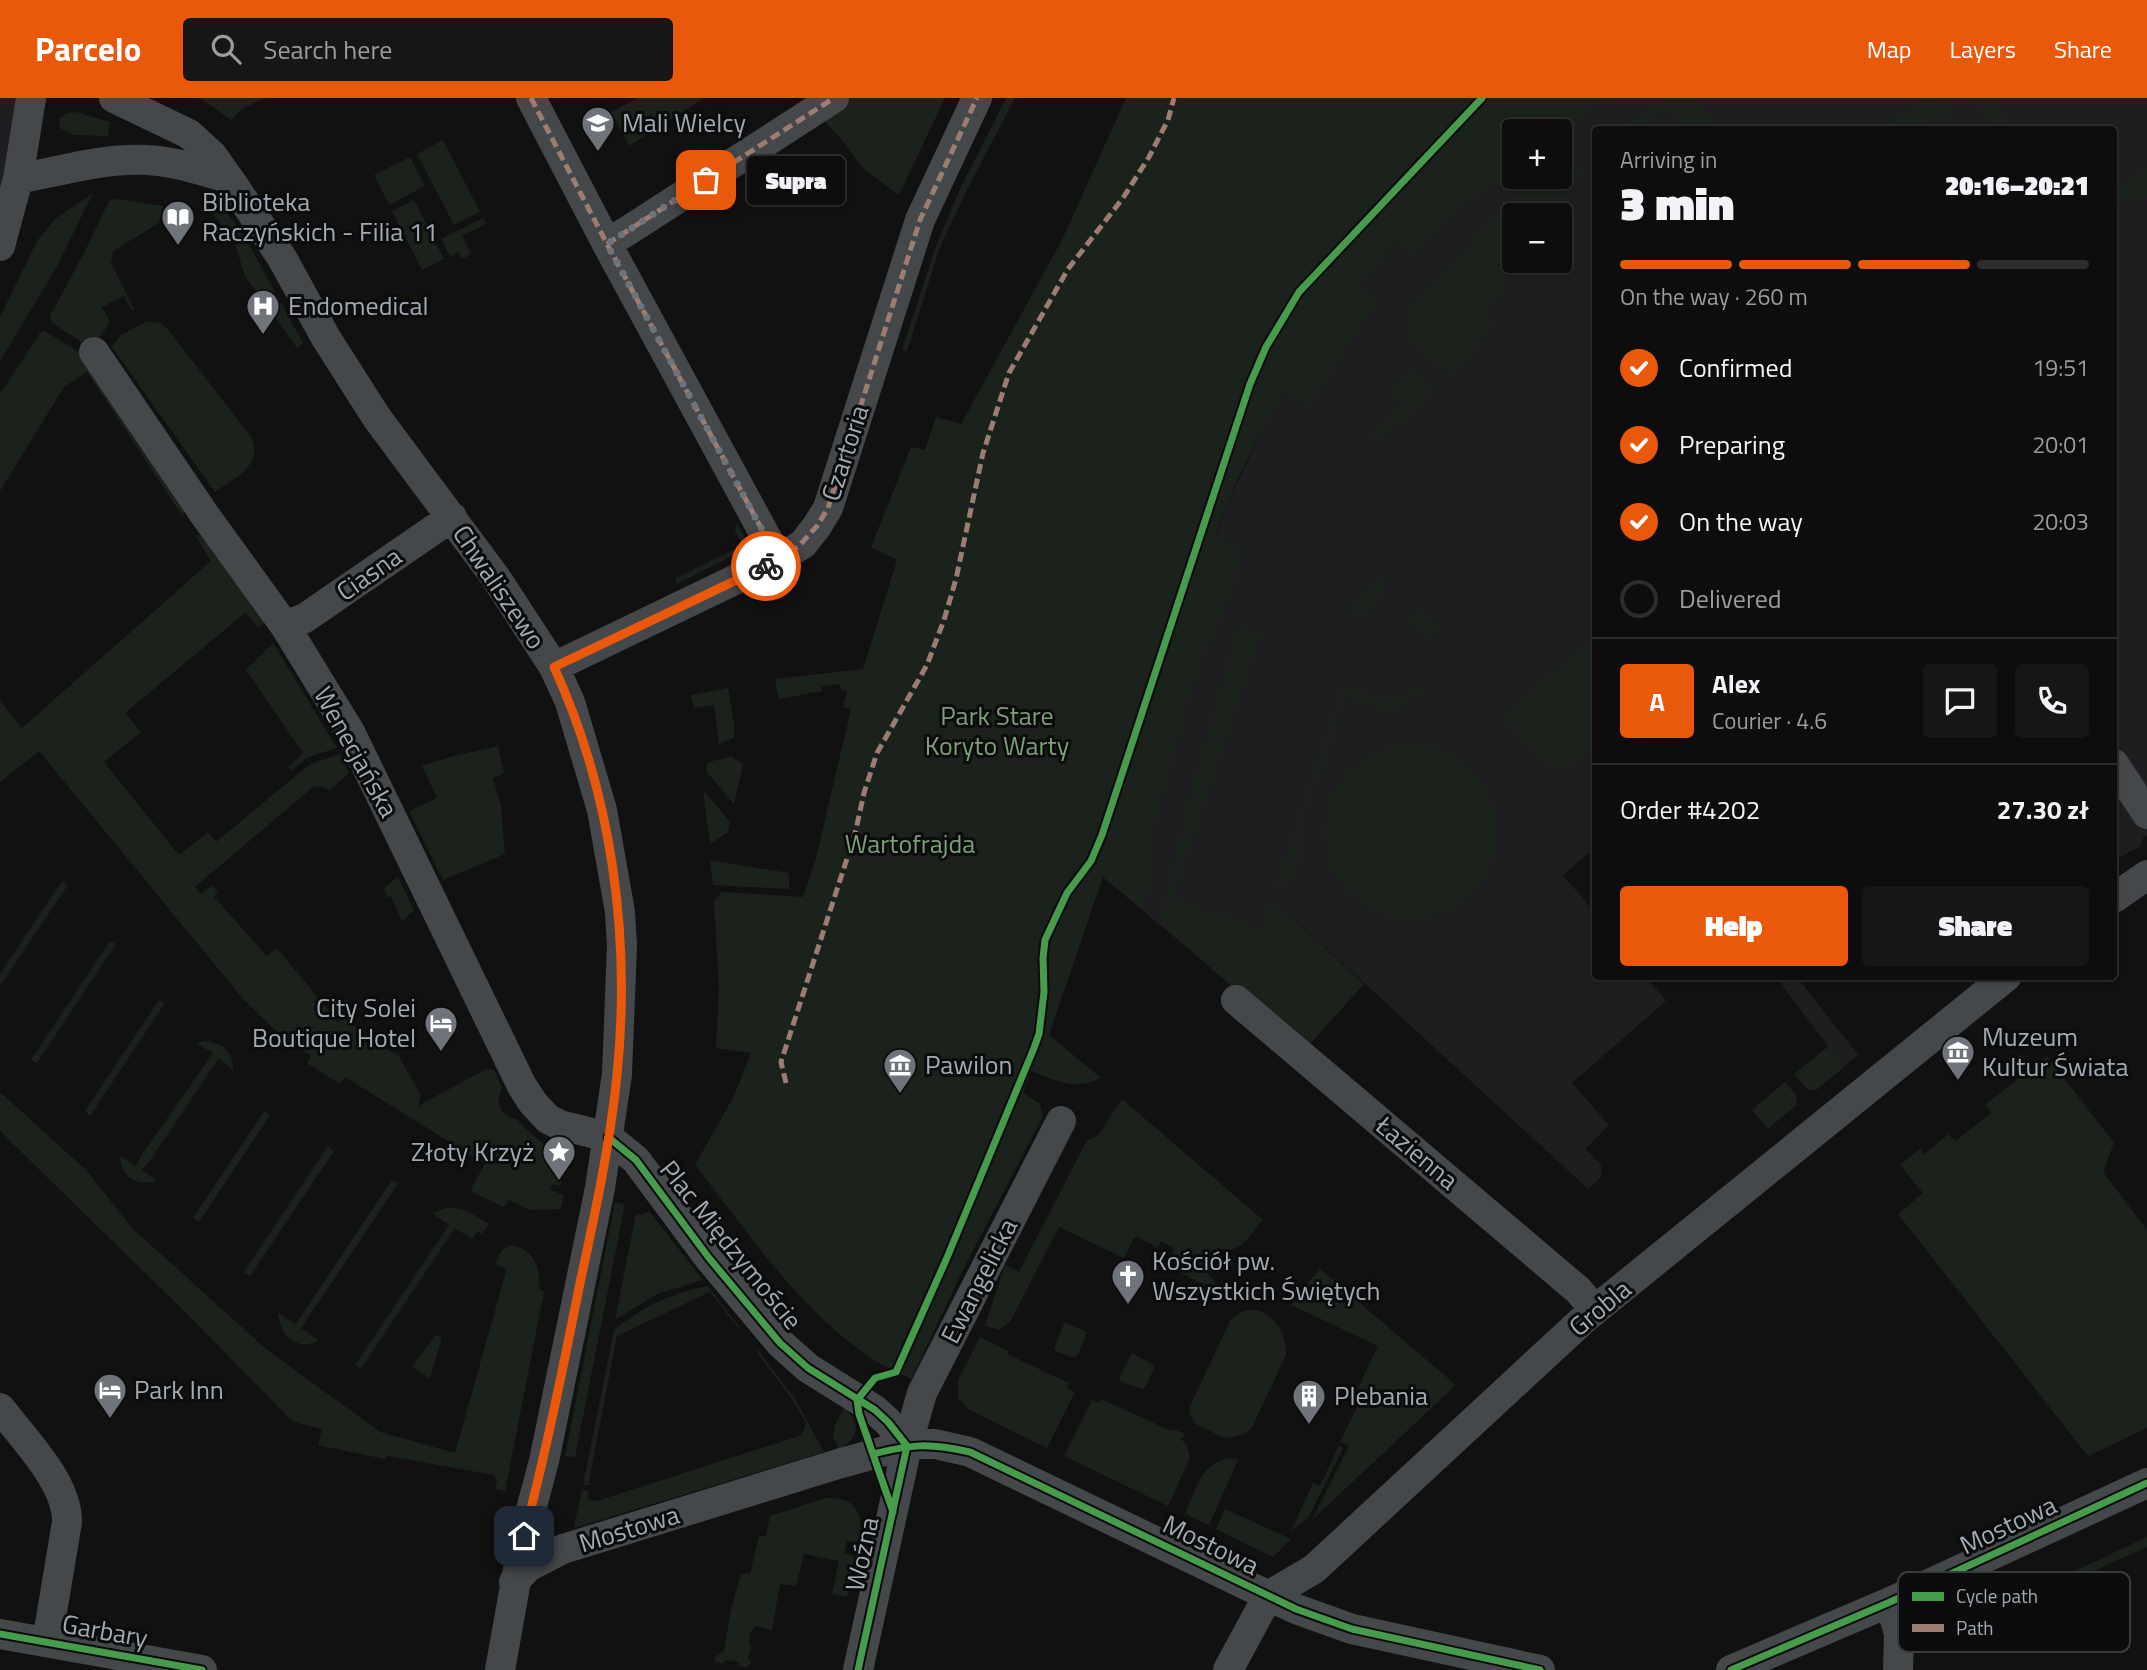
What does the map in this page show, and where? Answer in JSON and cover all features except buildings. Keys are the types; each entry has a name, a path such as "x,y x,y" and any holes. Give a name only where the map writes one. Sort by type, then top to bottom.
{"street":[{"path":"0,246 18,179 31,98"},
{"name":"Chwaliszewo","path":"114,98 189,134 212,155 282,258 326,338 364,399 496,578 554,667 570,702 599,799 620,912 622,945 617,1074 590,1235 544,1461 514,1582 500,1670"},
{"path":"531,98 778,559"},
{"path":"607,244 834,98"},
{"name":"Czartoria","path":"554,667 778,559 803,544 817,526 828,509 920,220 977,98"},
{"path":"18,179 114,160 173,163 225,177"},
{"name":"Wenecjańska","path":"94,352 204,514 285,626 350,732 522,1086 533,1103 548,1119 560,1125 608,1137"},
{"name":"Ciasna","path":"285,626 305,618 452,517"},
{"path":"2117,769 2147,814"},
{"path":"2117,896 2147,875"},
{"name":"Grobla","path":"1268,1596 1314,1569 1595,1310 2002,980"},
{"name":"Łazienna","path":"1236,1000 1578,1290 1595,1310"},
{"name":"Ewangelicka","path":"907,1446 922,1392 1061,1121"},
{"name":"Plac Międzymoście","path":"608,1137 636,1160 709,1258 780,1343 808,1368 888,1422 907,1446"},
{"path":"0,1408 51,1476 66,1502 67,1522 47,1642"},
{"name":"Mostowa","path":"514,1582 528,1567 563,1549 838,1464 907,1446 934,1444 970,1452 1296,1609 1352,1629 1540,1670"},
{"name":"Woźna","path":"858,1670 907,1446"},
{"name":"Mostowa","path":"1955,1572 2147,1483"},
{"path":"1228,1670 1268,1596"},
{"name":"Mostowa","path":"1731,1670 1898,1598"},
{"path":"1890,1602 1898,1630"},
{"name":"Garbary","path":"0,1634 47,1642 119,1663 202,1670"},
{"path":"1898,1652 1898,1670"}],"shaded area":[{"path":"0,98 18,98 0,197"},
{"path":"1533,98 2147,98 2147,836 2143,838 2140,846 2117,859 2117,126 1592,126 1592,850 1563,875 1592,909 1592,980 1648,980 1666,1001 1572,1083 1609,1125 1585,1149 1601,1164 1601,1178 1588,1189 1273,899 1262,928 1216,972 1103,877 1225,509 1264,426 1338,312 1457,176 1502,130 1502,189 1572,189 1572,119 1513,119"},
{"path":"1778,980 1799,980 1858,1055 1844,1067"}],"green space":[{"path":"200,98 265,98 242,109 231,120"},
{"path":"638,98 704,98 629,146 611,112"},
{"path":"847,98 945,98 899,195 863,169 843,141 824,121"},
{"path":"1006,98 1015,98 940,247 907,351 904,351 902,350 936,246 960,189"},
{"name":"Park Stare Koryto Warty","path":"1126,98 1610,98 1572,123 1572,119 1502,119 1502,179 1471,199 1412,256 1398,243 1361,286 1377,300 1310,408 1285,394 1274,410 1237,481 1215,537 1245,548 1222,619 1202,661 1187,707 1149,848 1148,891 1143,910 1103,877 1049,1035 1101,1078 1074,1084 1031,1071 1023,1093 1040,1104 1043,1116 965,1266 911,1379 868,1356 818,1315 754,1242 695,1165 734,1096 751,1053 716,1048 719,987 714,901 722,892 803,897 816,858 851,709 843,707 847,692 841,690 839,684 821,687 822,691 779,699 775,679 863,669 897,560 871,547 911,447 925,450 936,417 961,424 1062,240"},
{"path":"1668,98 1697,98 1715,126 1683,126 1671,108 1643,126 1625,125"},
{"path":"1921,98 1948,98 1952,113 1944,121 1941,116 1923,126 1882,126 1922,101"},
{"path":"1973,98 1996,98 2010,126 1992,126"},
{"path":"76,112 110,122 108,136 74,135 60,128 59,119 67,113"},
{"path":"443,140 480,212 454,225 417,154"},
{"path":"410,157 425,186 389,205 374,175"},
{"path":"1572,164 1592,175 1592,182 1583,173 1572,183"},
{"path":"2147,168 2147,196 2117,205 2117,183"},
{"path":"1528,189 1565,189 1560,194 1569,203 1511,203"},
{"path":"93,193 55,270 0,361 0,317 37,241 55,219"},
{"path":"116,199 163,206 159,223 113,251 111,263 134,309 132,311 124,296 102,307 110,322 102,334 88,346 52,323 50,316 109,201"},
{"path":"414,200 444,259 422,270 392,211"},
{"path":"224,210 241,230 303,343 297,348 245,276 234,241 213,214"},
{"path":"1502,210 1502,273 1508,273 1501,280 1510,290 1485,313 1493,324 1464,369 1448,372 1432,363 1407,334 1406,309"},
{"path":"483,218 486,224 462,236 471,254 462,259 458,252 450,256 441,239"},
{"path":"148,321 161,323 167,328 251,437 254,455 251,463 239,476 215,492 112,347 121,335"},
{"path":"44,331 86,356 184,511 183,517 87,372 64,387 0,491 0,394 40,333"},
{"path":"1411,368 1436,390 1378,444 1370,435 1401,407 1389,396"},
{"path":"737,523 750,547 677,584 675,579 742,545 735,531"},
{"path":"195,535 204,536 268,621 258,627 245,613 125,713 141,732 104,762 179,855 208,832 216,842 310,764 340,754 349,773 330,790 320,786 313,787 195,887 201,894 212,885 218,893 214,897 267,956 277,948 338,1022 345,1017 368,1039 376,1033 381,1039 376,1043 378,1045 398,1055 421,1095 418,1106 486,1069 494,1070 502,1088 500,1108 506,1115 517,1119 556,1157 562,1175 560,1186 553,1184 550,1190 564,1195 561,1209 530,1210 509,1200 504,1207 472,1192 472,1187 485,1164 345,1077 340,1084 307,1063 311,1056 282,1037 244,1000 39,751 0,782 0,701 22,728 211,561"},
{"path":"1387,570 1381,599 1366,614 1346,611"},
{"path":"1419,608 1433,623 1439,619 1444,624 1426,641 1406,620"},
{"path":"1239,625 1261,633 1174,898 1262,928 1272,898 1364,984 1310,1044 1240,994 1162,925 1161,913 1194,778"},
{"path":"1592,637 1592,751 1566,766 1544,764 1502,717"},
{"path":"273,643 337,748 308,757 291,771 288,767 303,753 246,670"},
{"path":"1414,684 1425,688 1396,714 1344,697 1302,824 1300,863 1296,873 1272,898 1343,685 1394,702"},
{"path":"728,688 734,738 719,744 714,705 694,708 691,695"},
{"path":"1411,745 1444,752 1472,771 1491,799 1498,832 1491,865 1472,893 1444,912 1411,919 1378,912 1350,893 1331,865 1324,832 1331,799 1350,771 1378,752"},
{"path":"498,746 504,773 493,778 501,806 505,854 443,880 409,811 437,798 422,766"},
{"path":"732,757 743,764 734,804 706,771 708,762"},
{"path":"703,790 730,822 728,832 710,844"},
{"path":"710,860 789,873 789,889 713,885"},
{"path":"398,877 414,911 402,921 391,896 388,898 384,888"},
{"path":"62,881 68,885 0,986 0,974"},
{"path":"110,941 116,944 37,1063 31,1060"},
{"path":"159,1000 165,1003 90,1116 85,1111"},
{"path":"205,1041 222,1046 226,1050 233,1071 219,1058 142,1170 157,1181 143,1183 131,1179 123,1170 120,1156 136,1166 213,1053 196,1043"},
{"path":"1829,1046 1844,1067 1816,1090 1808,1090 1794,1074"},
{"path":"2047,1056 2114,1143 2103,1172 2147,1230 2147,1428 2088,1456 1898,1214 1923,1193 1900,1165 1920,1149 1924,1154 1949,1134 1955,1141 1991,1113 1985,1105"},
{"path":"1785,1082 1796,1095 1797,1104 1768,1129 1752,1110"},
{"path":"0,1092 86,1170 132,1228 266,1349 380,1432 455,1453 505,1275 506,1268 497,1266 496,1261 502,1250 510,1245 525,1251 537,1267 539,1289 544,1292 505,1491 495,1489 497,1481 494,1475 388,1456 385,1459 318,1445 322,1429 293,1422 8,1139 0,1130"},
{"path":"1122,1099 1263,1220 1239,1246 1226,1250 1218,1249 1208,1274 1222,1294 1172,1266 1177,1259 1172,1253 1174,1248 1161,1241 1158,1248 1138,1237 1134,1238 1124,1258 1059,1227 1010,1322 999,1330 985,1326 1005,1265 1019,1272 1087,1140 1097,1137"},
{"path":"264,1111 270,1115 199,1222 193,1218"},
{"path":"328,1146 334,1151 250,1276 244,1272"},
{"path":"392,1180 398,1184 301,1328 318,1340 296,1343 282,1328 278,1313 296,1324"},
{"path":"615,1202 625,1204 575,1457 565,1456"},
{"path":"448,1207 466,1210 489,1224 482,1234 478,1231 472,1239 455,1228 361,1369 355,1365 449,1225 432,1213"},
{"path":"649,1211 703,1280 657,1294 615,1320 636,1214"},
{"path":"1320,1269 1456,1385 1312,1520 1349,1446 1340,1442 1358,1405 1352,1401 1378,1346 1291,1305"},
{"path":"708,1286 739,1329 710,1292 617,1336 589,1481 591,1485 583,1485 614,1330 658,1302"},
{"path":"1249,1310 1265,1314 1277,1324 1284,1339 1286,1355 1252,1427 1246,1433 1231,1438 1222,1437 1196,1424 1189,1413 1190,1406 1230,1321 1241,1312"},
{"path":"1065,1322 1087,1332 1075,1358 1054,1348"},
{"path":"435,1335 441,1337 441,1341 430,1379 412,1367"},
{"path":"980,1337 1008,1351 1007,1354 1069,1383 1066,1388 1075,1392 1047,1448 970,1410 958,1398 958,1380"},
{"path":"757,1349 794,1397 824,1452 574,1528 582,1490 589,1492 588,1499 597,1501 802,1435 806,1423"},
{"path":"1132,1353 1155,1366 1142,1389 1122,1382 1119,1378"},
{"path":"1101,1399 1171,1431 1173,1429 1185,1434 1181,1439 1187,1445 1190,1458 1168,1506 1064,1456 1092,1400 1099,1403"},
{"path":"844,1408 854,1419 856,1430 851,1440 839,1449 833,1437 835,1425"},
{"path":"1339,1445 1343,1448 1308,1518 1291,1531 1313,1483 1320,1486"},
{"path":"1230,1458 1238,1460 1209,1525 1185,1514 1206,1471 1212,1465"},
{"path":"825,1498 845,1500 851,1504 861,1524 859,1543 847,1541 844,1553 856,1557 847,1597 832,1594 839,1561 804,1554 796,1586 780,1584 772,1630 755,1626 750,1633 751,1647 748,1658 751,1662 747,1668 740,1666 738,1662 716,1662 714,1658 724,1651 741,1573 750,1574 759,1536 766,1536 770,1516"},
{"path":"1225,1509 1291,1539 1273,1557 1216,1529"},
{"path":"2147,1537 2147,1547 2092,1572 2073,1572"}],"marked path":[{"path":"531,98 778,559"},
{"path":"607,244 834,98"},
{"path":"587,651 764,567 798,547 817,526 828,508 920,220 977,98"},
{"path":"786,1083 781,1062 855,834 864,793 877,753 927,665 944,620 956,579 983,453 1009,373 1068,269 1123,198 1149,157 1168,120 1174,98"}],"cycle path":[{"path":"893,1512 859,1414 857,1400 875,1378 896,1372 946,1260 1034,1048 1039,1034 1044,992 1045,940 1067,893 1091,861 1102,835 1250,384 1266,347 1299,292 1482,98"},
{"path":"608,1137 636,1160 709,1258 780,1343 808,1368 875,1410 907,1446"},
{"path":"858,1670 907,1446"},
{"path":"873,1454 921,1446 970,1452 1296,1609 1352,1629 1540,1670"},
{"path":"1955,1572 2147,1483"},
{"path":"1731,1670 1898,1598"},
{"path":"0,1634 202,1670"}],"way so far":[{"path":"706,180 607,244 778,559 766,566"}],"place":[{"name":"Mali Wielcy","path":"598,153"},
{"name":"Supra","path":"706,180"},
{"name":"Biblioteka Raczyńskich - Filia 11","path":"178,247"},
{"name":"Endomedical","path":"263,336"},
{"name":"City Solei Boutique Hotel","path":"441,1053"},
{"name":"Muzeum Kultur Świata","path":"1958,1082"},
{"name":"Pawilon","path":"900,1095"},
{"name":"Złoty Krzyż","path":"559,1182"},
{"name":"Kościół pw. Wszystkich Świętych","path":"1128,1306"},
{"name":"Park Inn","path":"110,1420"},
{"name":"Plebania","path":"1309,1426"}],"route":[{"path":"524,1536 544,1461 600,1188 617,1074 620,1008 620,912 607,832 585,748 570,702 554,667 766,566"}],"park label":[{"name":"Wartofrajda","path":"910,844"}]}
